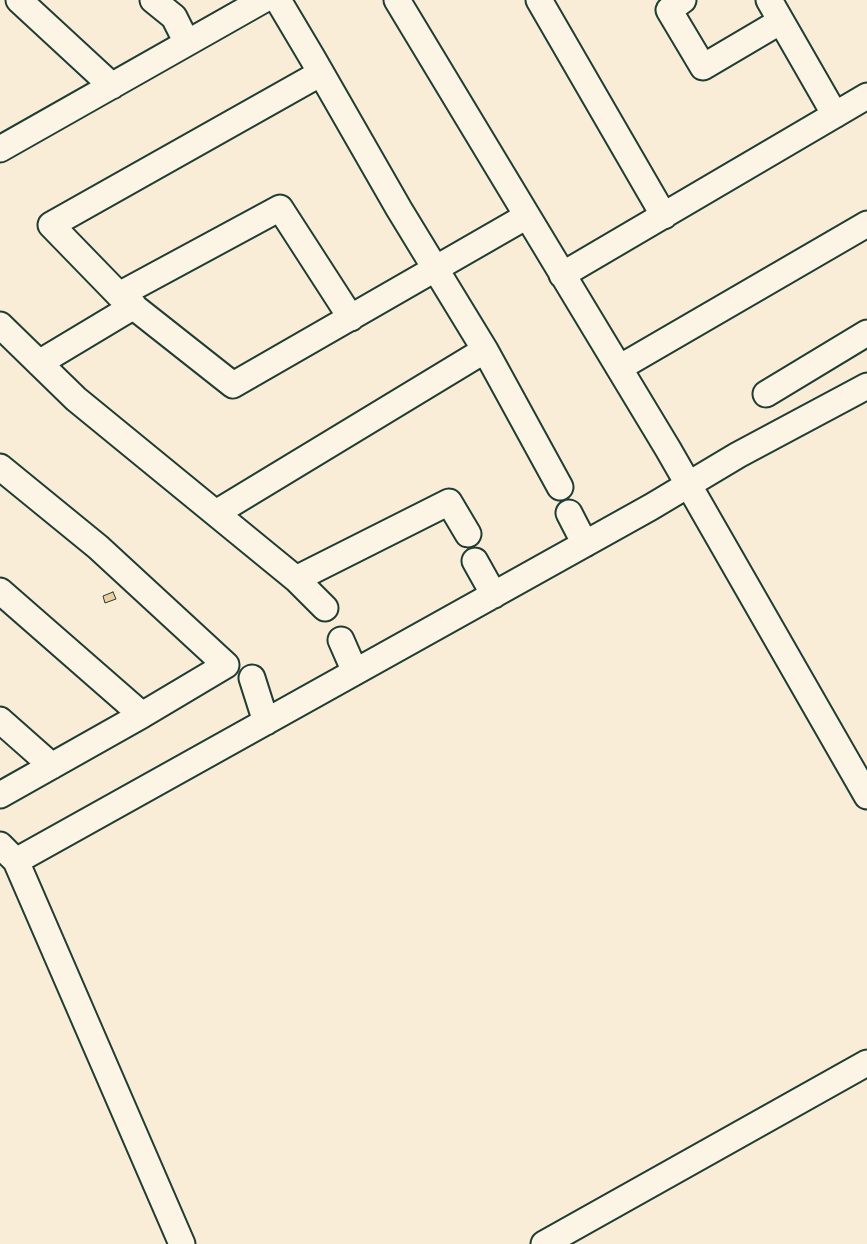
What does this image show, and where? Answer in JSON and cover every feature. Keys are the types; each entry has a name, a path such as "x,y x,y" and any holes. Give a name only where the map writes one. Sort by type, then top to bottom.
{"street":[{"path":"19,0 112,86"},
{"path":"153,0 174,18 187,43"},
{"path":"0,149 263,0"},
{"path":"278,0 399,209 485,350 560,487"},
{"path":"397,0 668,449 867,796"},
{"path":"539,0 664,216"},
{"path":"683,0 670,10 703,67 775,10 835,115"},
{"path":"321,73 51,225 127,300 233,385 527,216"},
{"path":"562,274 867,96"},
{"path":"39,363 127,300 280,208 351,318"},
{"path":"619,368 867,224"},
{"path":"0,325 76,398 296,579 325,608"},
{"path":"783,432 770,401 867,333"},
{"path":"216,513 485,350"},
{"path":"182,1244 8,853 266,722 867,386"},
{"path":"0,466 98,547 226,665 0,795"},
{"path":"296,579 449,502 468,534"},
{"path":"569,513 585,544"},
{"path":"475,561 494,595"},
{"path":"0,591 142,715"},
{"path":"342,640 355,672"},
{"path":"252,678 266,722"},
{"path":"0,720 52,766"},
{"path":"544,1244 867,1063"}],"building":[{"path":"113,592 116,599 105,603 103,596"}]}
